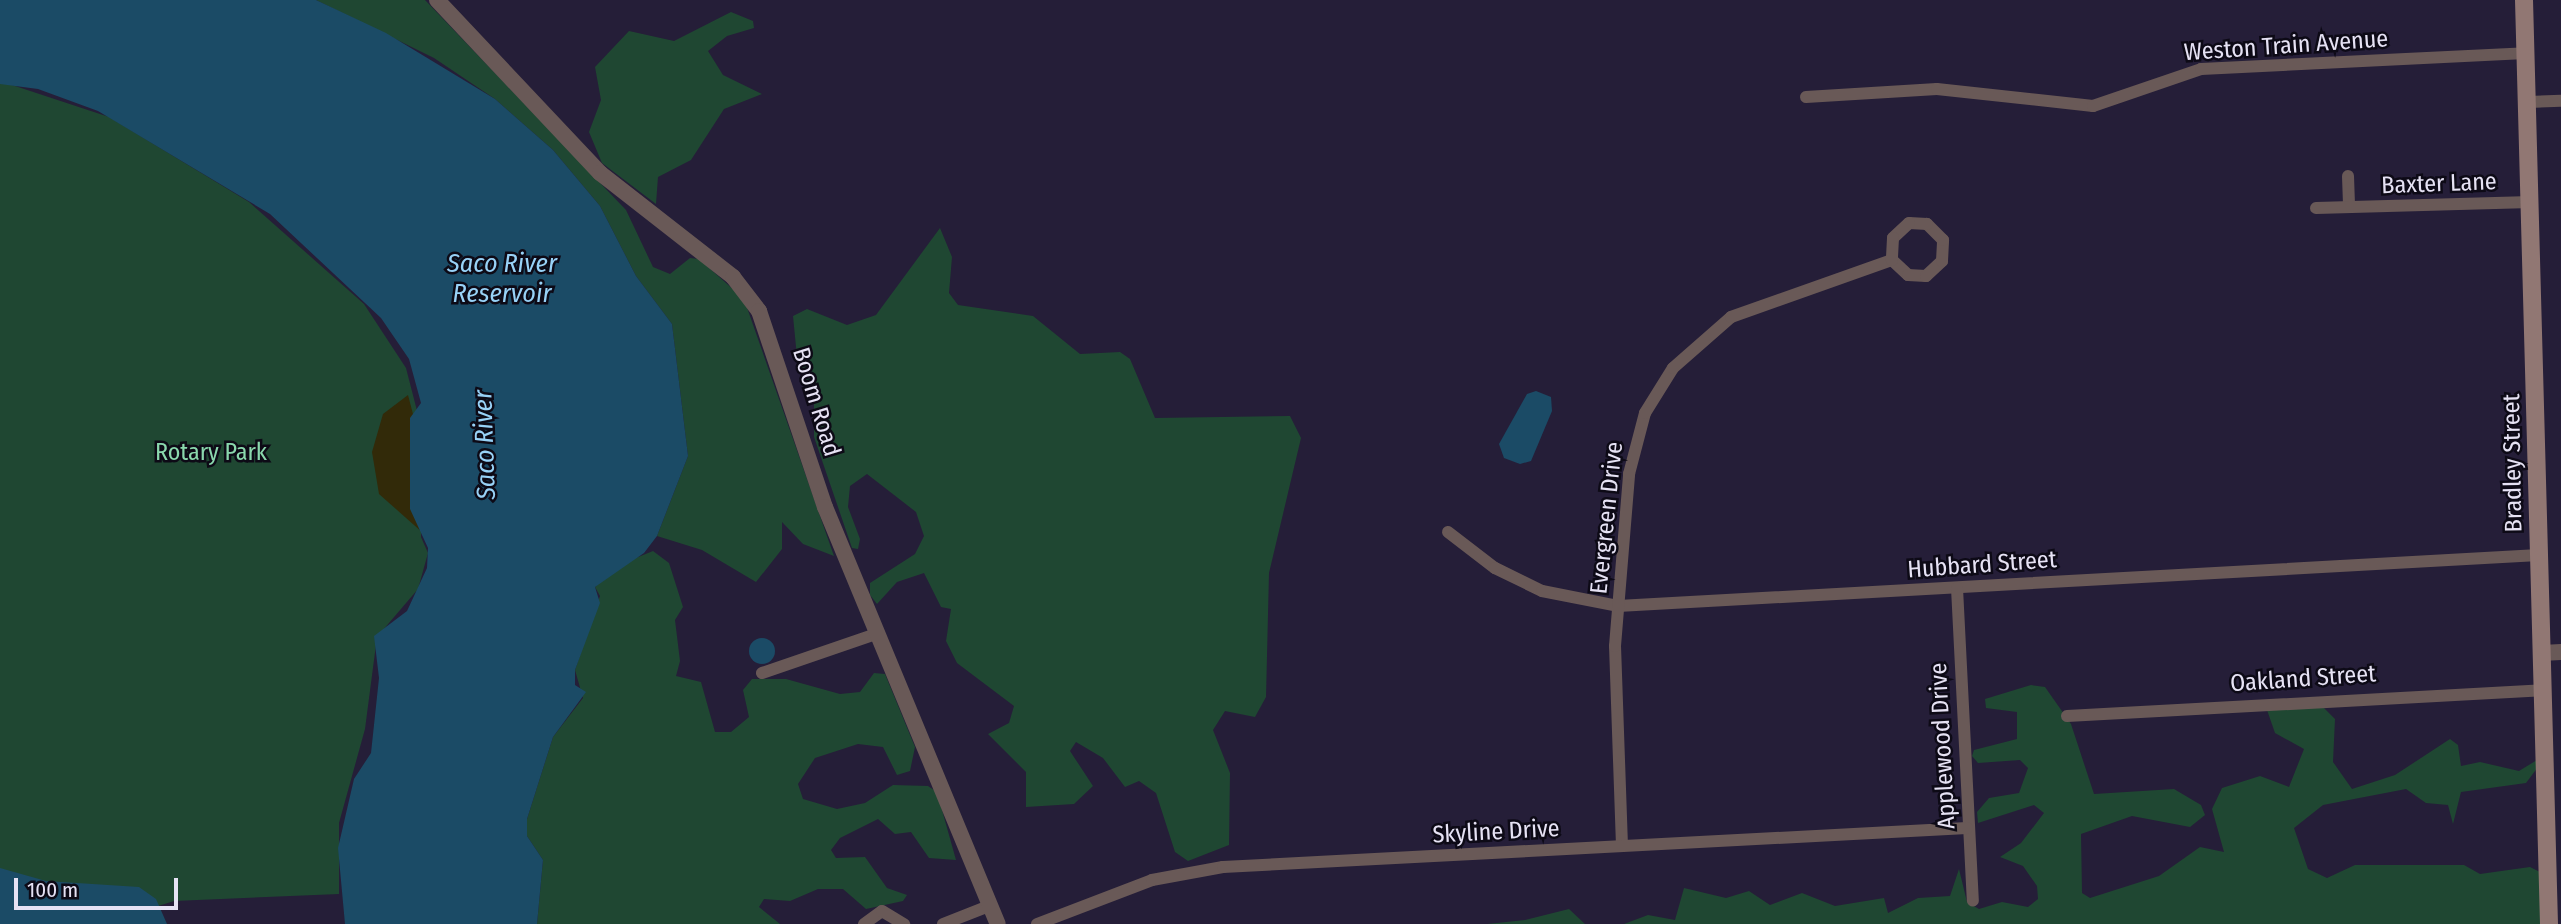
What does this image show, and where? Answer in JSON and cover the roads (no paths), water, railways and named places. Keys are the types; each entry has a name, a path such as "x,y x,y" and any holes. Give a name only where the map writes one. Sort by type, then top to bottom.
{"main road":[{"name":"Bradley Street","path":"2524,0 2549,924"}],"street":[{"name":"Boom Road","path":"437,0 607,180 724,270 755,304 876,634 998,924"},
{"name":"Weston Train Avenue","path":"1806,97 1937,89 2093,106 2201,69 2526,53"},
{"path":"2528,102 2561,101"},
{"name":"Baxter Lane","path":"2348,176 2349,207"},
{"name":"Baxter Lane","path":"2316,208 2531,202"},
{"path":"1909,223 1927,224 1943,240 1942,261 1926,276 1908,275 1892,260 1893,238 1909,223"},
{"name":"Evergreen Drive","path":"1622,846 1614,684 1618,606 1635,444 1673,368 1746,309 1892,260"},
{"name":"Hubbard Street","path":"1448,532 1495,568 1542,591 1618,606 2539,555"},
{"name":"Applewood Drive","path":"1956,588 1973,901"},
{"path":"762,673 876,634"},
{"path":"2542,653 2561,652"},
{"name":"Oakland Street","path":"2067,716 2543,690"},
{"name":"Skyline Drive","path":"1037,924 1152,880 1200,870 1967,828"},
{"path":"943,924 989,906"},
{"path":"864,924 882,911 904,924"}],"water":[{"name":"Saco River Reservoir","path":"0,0 316,0 386,33 495,99 553,150 600,206 636,276 672,324 688,456 657,536 644,553 595,587 600,603 575,670 575,685 586,692 553,737 527,819 527,836 543,860 537,924 345,924 338,848 354,779 371,753 379,678 374,636 407,611 427,568 428,548 410,509 410,418 421,403 409,359 381,318 270,214 98,111 38,89 0,84"},
{"path":"1536,391 1551,397 1552,411 1531,461 1520,464 1504,458 1499,444 1527,394"},
{"path":"762,638 771,642 775,651 771,660 762,664 753,660 749,651 753,642"},
{"path":"0,868 46,881 139,887 156,899 167,924 0,924"}],"water label":[{"name":"Saco River","path":"485,445"}],"park label":[{"name":"Rotary Park","path":"211,453"}]}
